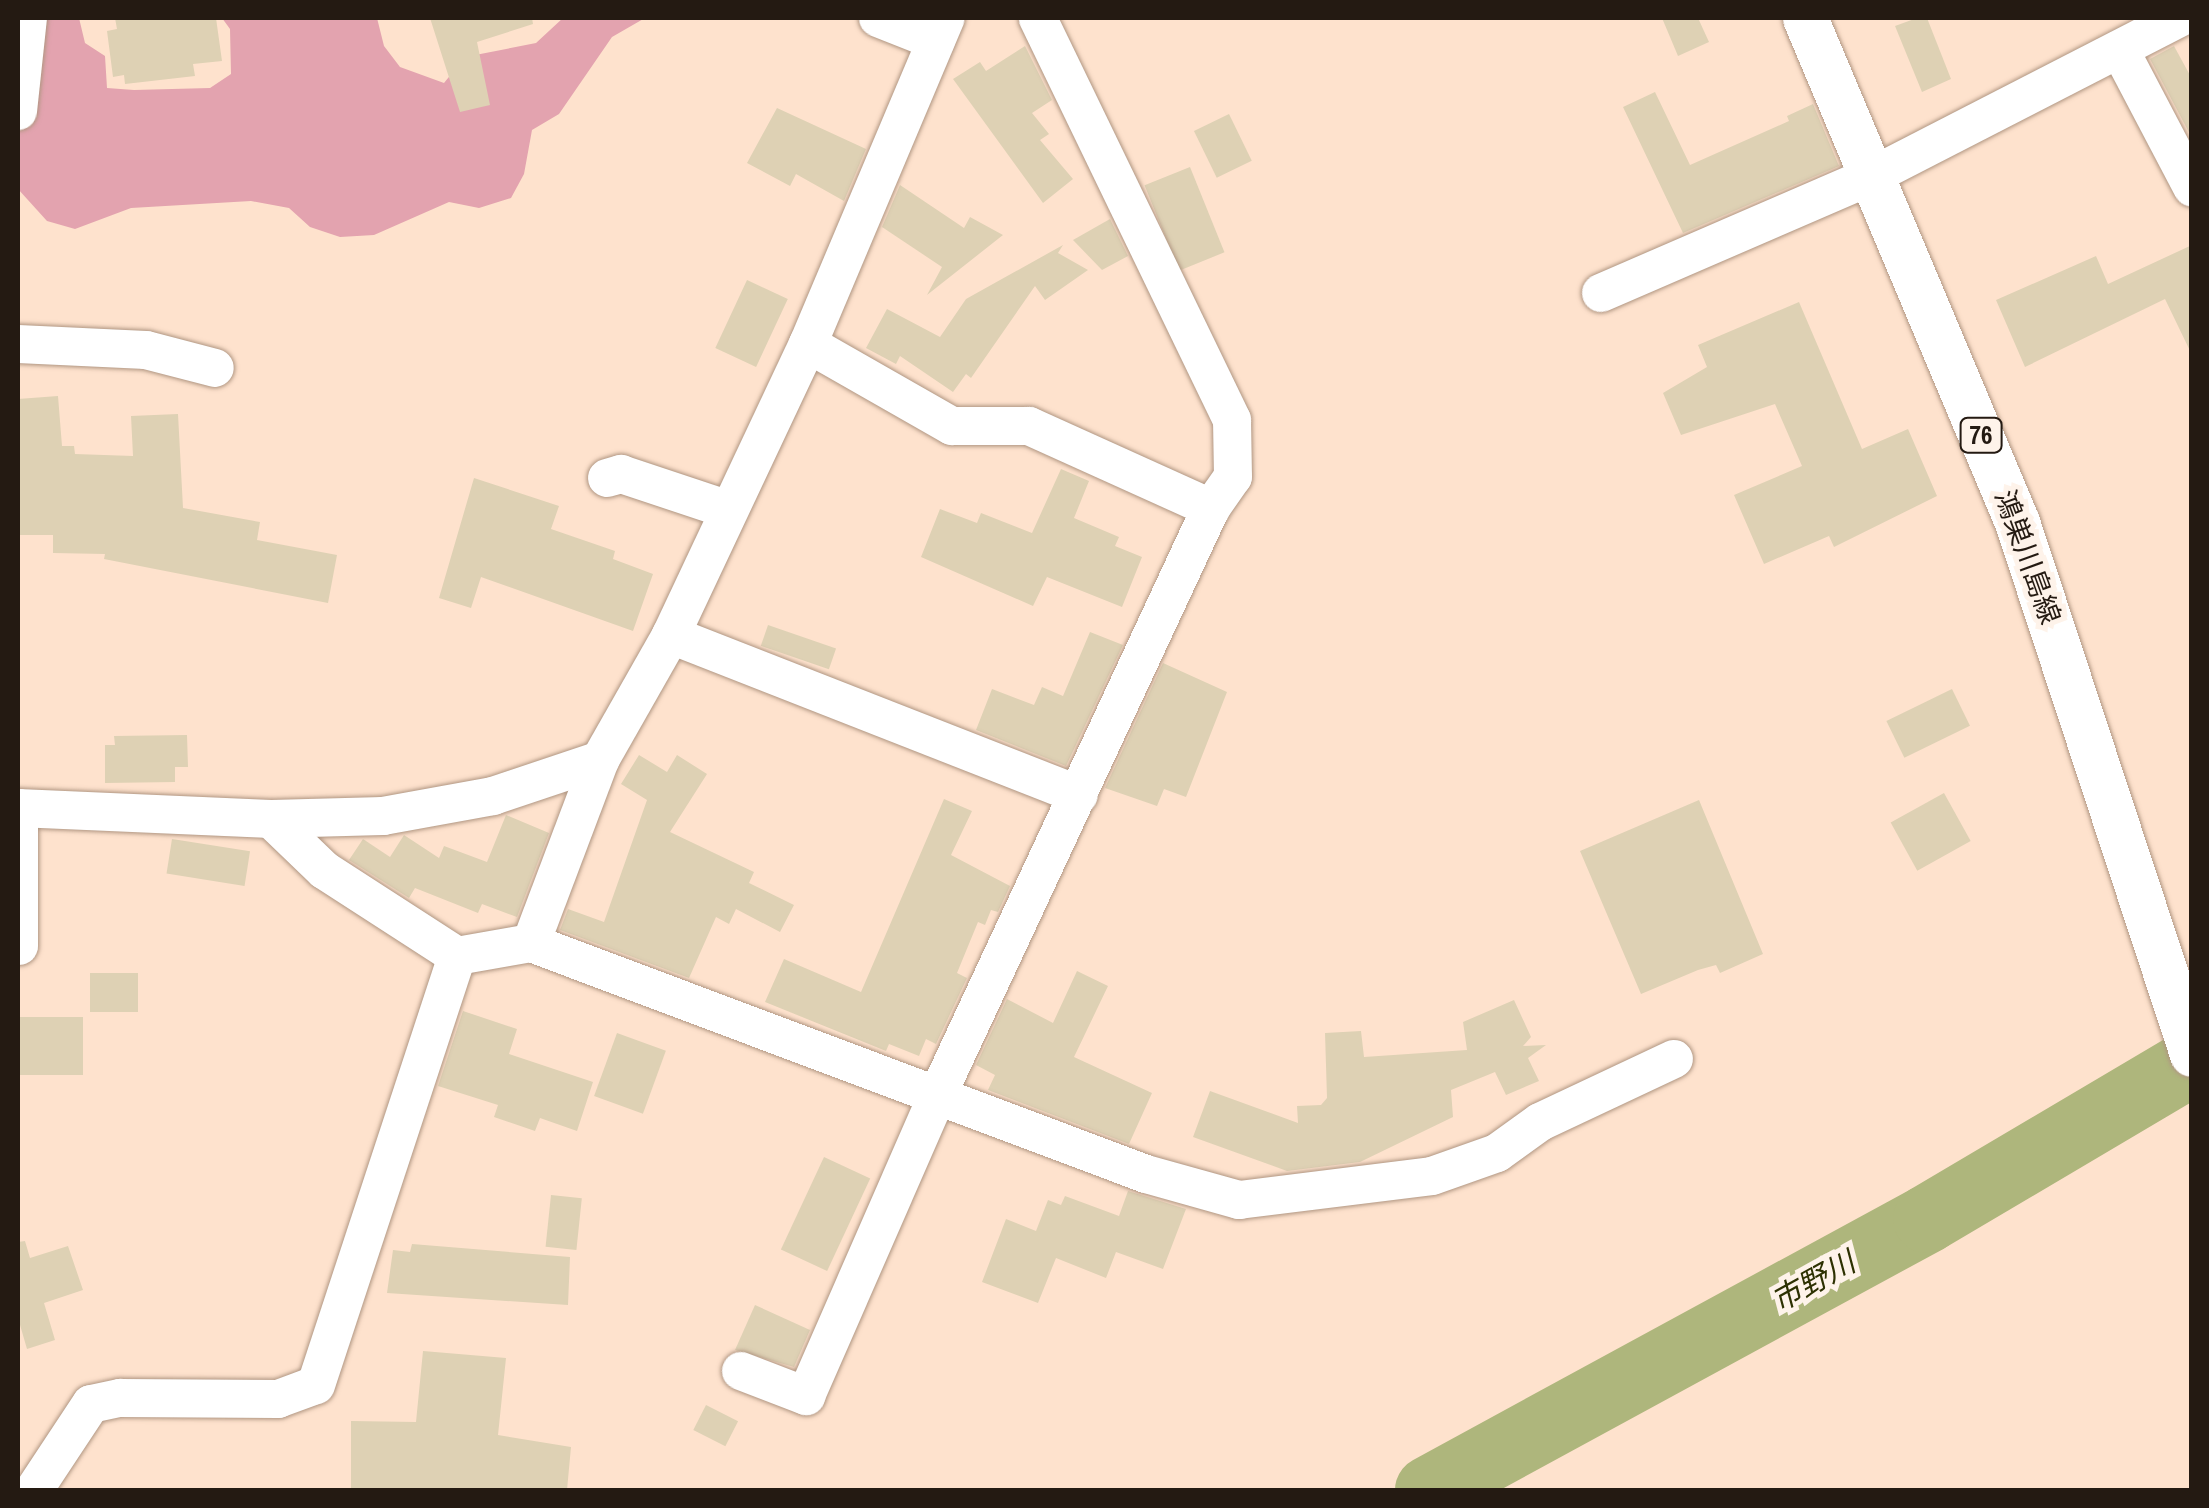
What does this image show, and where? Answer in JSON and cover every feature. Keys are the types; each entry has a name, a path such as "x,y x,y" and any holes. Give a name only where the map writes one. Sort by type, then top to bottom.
{"main road":[{"name":"鴻巣川島線","path":"1805,18 2017,522 2192,1054"}],"street":[{"path":"18,111 28,18"},
{"path":"531,943 600,760 671,635 808,344 941,29 878,18"},
{"path":"740,1371 806,1396 937,1096 1211,508 1233,477 1232,420 1038,18"},
{"path":"1601,292 1872,176 2121,52 2180,18"},
{"path":"2121,52 2192,187"},
{"path":"18,344 146,350 215,368"},
{"path":"808,344 952,426 1029,426 1211,508"},
{"path":"607,478 621,474 729,510"},
{"path":"671,635 1080,795"},
{"path":"19,946 18,808 271,819 383,816 493,796 600,760"},
{"path":"271,819 324,870 457,956 531,943 1146,1174 1239,1200 1432,1176 1498,1154 1540,1122 1674,1059"},
{"path":"34,1490 91,1404 120,1398 278,1400 316,1386 457,956"}],"shaded area":[{"path":"18,18 79,18 85,43 105,56 107,88 134,90 210,88 231,74 230,29 222,18 377,18 384,46 400,67 444,83 465,57 536,43 563,18 645,18 612,37 559,114 532,130 524,174 511,198 479,208 449,202 374,235 340,237 310,227 289,208 251,201 131,208 75,229 47,221 18,189"}],"building":[{"path":"115,18 216,18 222,61 193,64 195,76 125,84 124,75 113,77 107,31 117,29"},
{"path":"430,18 532,18 533,24 477,42 490,105 460,112"},
{"path":"1662,18 1698,18 1709,42 1678,56"},
{"path":"1927,18 1951,79 1922,92 1895,26"},
{"path":"1025,46 1052,100 1032,113 1049,134 1040,140 1073,179 1043,203 953,79 980,62 986,71"},
{"path":"2174,46 2192,79 2192,138 2150,59"},
{"path":"1655,92 1690,165 1789,121 1787,116 1813,104 1839,166 1683,233 1623,107"},
{"path":"777,108 866,149 844,201 796,174 790,186 747,163"},
{"path":"1229,114 1252,161 1217,178 1194,131"},
{"path":"1190,167 1224,252 1179,271 1145,185"},
{"path":"900,185 964,228 970,217 1003,235 927,295 942,267 882,227"},
{"path":"1110,219 1128,256 1102,270 1073,240"},
{"path":"1063,245 1058,253 1088,270 1045,300 1035,286 971,378 966,374 953,392 900,356 896,364 866,348 887,309 940,337 966,299"},
{"path":"2192,245 2192,355 2165,299 2025,367 1996,300 2096,256 2108,284"},
{"path":"747,280 788,299 756,367 715,348"},
{"path":"1799,302 1862,449 1908,429 1937,496 1834,547 1829,536 1764,564 1734,495 1802,466 1775,404 1681,435 1663,393 1707,367 1698,345"},
{"path":"58,396 62,446 74,446 75,454 133,456 131,416 178,414 183,508 260,522 257,540 337,555 328,603 104,559 105,554 53,553 53,535 18,535 18,399"},
{"path":"1061,469 1089,481 1074,518 1119,537 1115,546 1142,557 1122,607 1047,577 1033,606 921,557 940,509 977,523 981,513 1032,533"},
{"path":"474,478 559,506 551,529 615,551 613,559 653,574 633,631 481,577 471,608 439,598"},
{"path":"768,625 836,648 829,669 761,646"},
{"path":"1090,632 1123,645 1066,766 976,730 992,689 1034,705 1042,687 1063,696"},
{"path":"1163,663 1227,692 1186,797 1164,789 1157,806 1105,788"},
{"path":"1952,689 1970,726 1904,758 1886,721"},
{"path":"187,735 188,767 175,767 175,782 105,783 105,745 115,745 114,736"},
{"path":"639,755 667,772 677,755 707,774 670,832 754,872 749,883 794,905 780,932 736,909 729,924 716,917 689,978 560,930 568,909 604,922 647,800 621,784"},
{"path":"1944,793 1971,841 1917,871 1891,823"},
{"path":"944,799 972,811 951,855 1010,886 998,912 991,910 985,925 978,922 957,973 967,978 936,1044 926,1039 919,1056 889,1044 886,1051 765,1002 784,959 861,992"},
{"path":"1699,800 1763,954 1720,973 1716,965 1698,970 1641,994 1580,851"},
{"path":"506,815 549,833 517,917 482,904 478,913 415,888 409,898 349,860 363,839 390,857 404,835 439,858 444,846 487,862"},
{"path":"172,839 250,851 245,886 167,874"},
{"path":"1077,971 1108,986 1074,1057 1152,1093 1129,1144 988,1090 995,1075 976,1065 1007,999 1053,1023"},
{"path":"90,973 138,973 138,1012 90,1012"},
{"path":"1514,1000 1531,1037 1523,1046 1546,1045 1528,1058 1539,1081 1506,1095 1495,1072 1451,1090 1453,1117 1360,1162 1287,1171 1193,1137 1210,1091 1298,1123 1297,1106 1321,1105 1327,1098 1325,1033 1361,1031 1364,1057 1467,1050 1463,1022"},
{"path":"463,1011 517,1029 509,1054 593,1082 577,1131 540,1118 535,1131 494,1117 498,1105 438,1086"},
{"path":"18,1017 83,1017 83,1075 18,1075"},
{"path":"617,1033 666,1051 643,1114 594,1096"},
{"path":"824,1157 870,1179 827,1271 781,1249"},
{"path":"1128,1191 1186,1209 1163,1269 1116,1252 1106,1278 1056,1258 1038,1303 982,1282 1006,1219 1036,1231 1048,1200 1061,1205 1065,1196 1119,1216"},
{"path":"551,1195 582,1198 576,1250 546,1247"},
{"path":"25,1241 30,1258 68,1246 83,1290 44,1303 55,1340 27,1349 18,1318 18,1242"},
{"path":"412,1244 570,1257 568,1305 387,1293 393,1250 410,1252"},
{"path":"755,1305 810,1330 794,1367 735,1350"},
{"path":"423,1351 506,1358 498,1435 571,1447 567,1490 351,1490 351,1421 416,1422"},
{"path":"706,1405 738,1421 725,1446 693,1430"}],"waterway":[{"name":"市野川","path":"1429,1490 1927,1219 2192,1062"}]}
